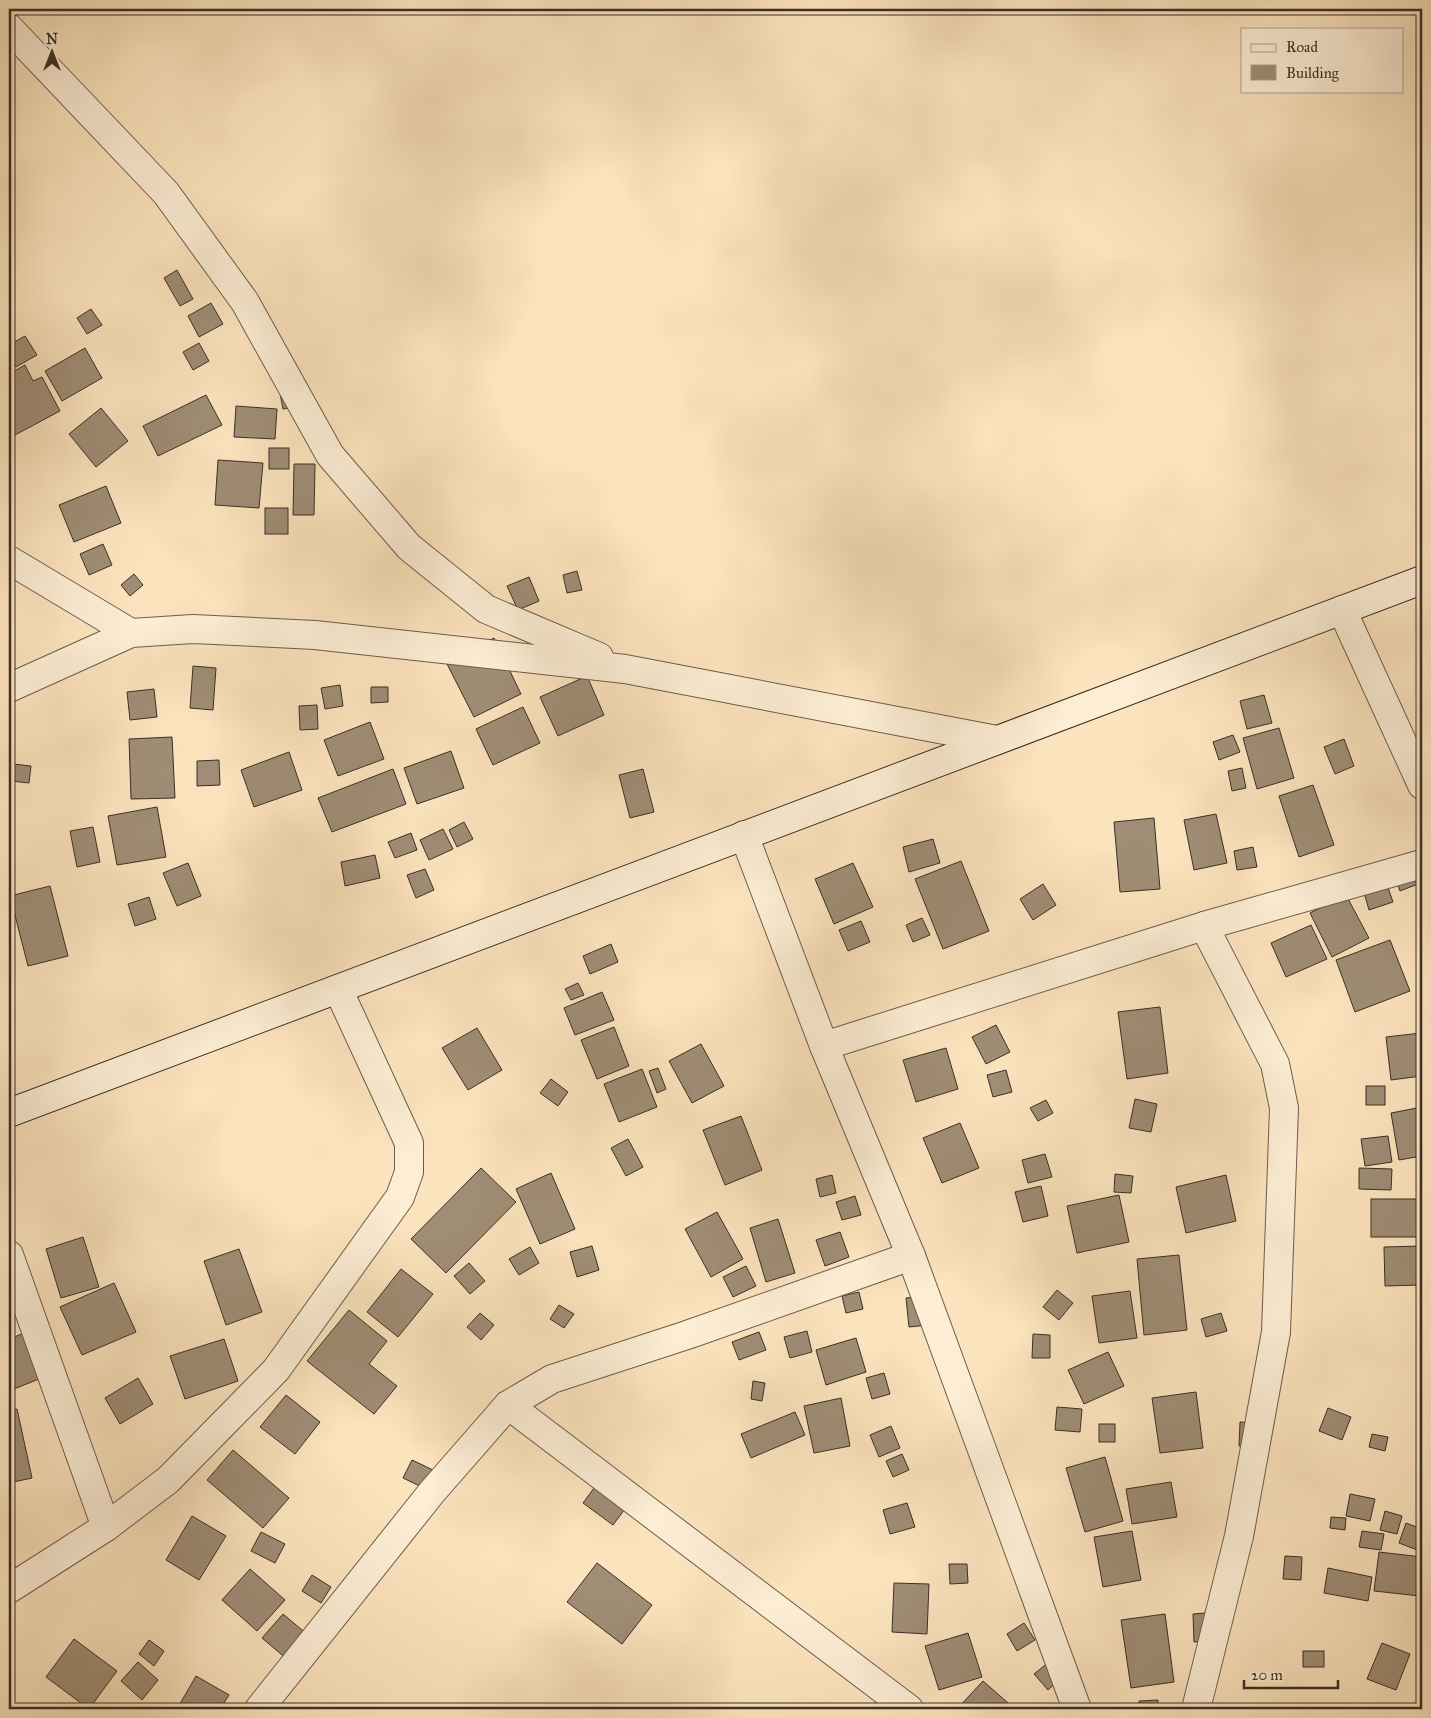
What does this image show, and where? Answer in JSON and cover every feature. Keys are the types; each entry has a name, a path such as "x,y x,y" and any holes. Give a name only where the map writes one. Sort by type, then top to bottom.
{"street":[{"path":"9,28 166,193 245,302 330,456 409,547 486,609 625,668"},
{"path":"9,560 132,633"},
{"path":"9,1113 1422,580"},
{"path":"1342,610 1422,785"},
{"path":"9,688 132,633 193,629 315,635 625,668 997,740"},
{"path":"744,835 824,1046 911,1256 1076,1709"},
{"path":"824,1046 1204,926 1422,864"},
{"path":"1196,1709 1239,1536 1276,1332 1284,1108 1275,1064 1204,926"},
{"path":"9,1589 106,1528 168,1480 276,1370 400,1197 409,1172 409,1143 338,989"},
{"path":"9,1255 106,1528"},
{"path":"259,1709 432,1492 508,1405 552,1379 687,1335 911,1256"},
{"path":"508,1405 909,1709"}],"building":[{"path":"177,270 193,299 180,306 164,278"},
{"path":"211,303 223,324 199,337 188,316"},
{"path":"91,309 102,325 87,334 77,318"},
{"path":"25,336 37,355 16,367 9,354 9,345"},
{"path":"199,343 209,361 193,370 183,352"},
{"path":"85,348 102,378 62,401 45,371"},
{"path":"25,365 33,381 42,377 60,411 15,435 9,423 9,374"},
{"path":"280,393 295,407 283,409"},
{"path":"206,395 222,425 158,456 143,426"},
{"path":"236,406 277,409 275,439 234,437"},
{"path":"101,408 128,441 96,467 69,434"},
{"path":"269,448 289,448 289,469 269,469"},
{"path":"218,460 263,463 259,508 215,505"},
{"path":"294,464 315,464 314,515 293,515"},
{"path":"106,486 121,523 74,542 59,505"},
{"path":"265,508 288,508 288,534 265,534"},
{"path":"103,544 112,565 89,575 80,554"},
{"path":"577,571 582,590 567,593 563,575"},
{"path":"134,574 143,585 130,596 121,585"},
{"path":"529,577 539,601 518,610 507,586"},
{"path":"494,638 521,694 474,717 446,662"},
{"path":"193,666 216,668 213,710 190,708"},
{"path":"587,676 604,715 558,736 540,697"},
{"path":"340,685 343,706 325,709 321,688"},
{"path":"371,687 388,687 388,702 371,703"},
{"path":"154,689 157,717 130,720 127,692"},
{"path":"1264,695 1272,723 1247,729 1240,701"},
{"path":"317,705 318,729 300,730 299,706"},
{"path":"523,707 540,743 493,765 476,729"},
{"path":"370,722 384,759 338,776 324,740"},
{"path":"1279,728 1294,778 1257,789 1243,738"},
{"path":"1233,735 1240,752 1219,760 1213,742"},
{"path":"172,737 175,798 131,799 129,739"},
{"path":"1344,739 1354,766 1335,774 1324,747"},
{"path":"451,751 464,788 417,804 404,768"},
{"path":"289,752 302,790 254,807 241,770"},
{"path":"219,760 220,785 197,786 197,761"},
{"path":"13,764 31,766 29,783 11,781"},
{"path":"1242,768 1246,788 1232,791 1228,771"},
{"path":"393,769 406,804 332,832 318,798"},
{"path":"643,769 654,812 630,818 619,775"},
{"path":"1313,785 1334,845 1299,857 1279,796"},
{"path":"157,807 166,857 117,865 108,816"},
{"path":"1216,814 1227,863 1194,870 1184,820"},
{"path":"1154,818 1160,889 1120,892 1114,822"},
{"path":"464,822 473,839 457,847 449,830"},
{"path":"93,827 100,862 77,867 70,831"},
{"path":"443,829 453,849 429,860 420,840"},
{"path":"411,833 417,850 395,858 388,842"},
{"path":"933,839 940,863 909,872 903,847"},
{"path":"1253,847 1257,867 1237,870 1234,851"},
{"path":"375,855 380,878 345,886 341,862"},
{"path":"961,861 989,931 943,949 915,879"},
{"path":"188,863 201,896 177,906 163,873"},
{"path":"853,863 873,907 834,924 815,879"},
{"path":"425,869 434,890 416,898 407,875"},
{"path":"1412,869 1418,884 1400,891 1394,875"},
{"path":"1386,882 1393,902 1369,910 1363,889"},
{"path":"1043,884 1056,905 1033,920 1020,899"},
{"path":"50,886 68,956 28,966 10,896"},
{"path":"1346,895 1369,938 1332,957 1310,913"},
{"path":"149,897 156,919 135,926 128,904"},
{"path":"922,918 930,935 913,942 906,925"},
{"path":"861,921 870,942 848,951 839,930"},
{"path":"1311,925 1327,959 1286,977 1271,943"},
{"path":"1390,940 1410,991 1355,1012 1336,960"},
{"path":"611,944 618,962 590,974 583,956"},
{"path":"578,983 584,995 571,1000 565,989"},
{"path":"602,992 614,1020 575,1035 564,1008"},
{"path":"1160,1007 1168,1073 1127,1079 1118,1012"},
{"path":"996,1025 1010,1052 986,1064 972,1037"},
{"path":"614,1027 629,1066 597,1079 581,1040"},
{"path":"477,1028 502,1070 468,1090 442,1048"},
{"path":"1421,1033 1422,1076 1391,1080 1386,1037"},
{"path":"701,1044 724,1086 692,1103 669,1061"},
{"path":"946,1048 958,1089 916,1102 903,1060"},
{"path":"658,1068 666,1089 657,1093 649,1071"},
{"path":"642,1069 657,1107 619,1122 604,1084"},
{"path":"1006,1070 1012,1092 993,1097 987,1075"},
{"path":"551,1079 568,1092 558,1106 540,1093"},
{"path":"1366,1086 1385,1086 1385,1105 1366,1105"},
{"path":"1135,1099 1157,1104 1151,1132 1129,1128"},
{"path":"1046,1100 1053,1113 1038,1121 1030,1108"},
{"path":"1422,1107 1422,1156 1399,1160 1391,1113"},
{"path":"741,1116 762,1170 725,1185 703,1130"},
{"path":"960,1123 979,1168 942,1183 923,1138"},
{"path":"1388,1136 1392,1162 1365,1166 1361,1139"},
{"path":"628,1139 643,1167 626,1176 611,1148"},
{"path":"1045,1154 1052,1177 1028,1183 1022,1160"},
{"path":"481,1168 516,1202 446,1273 411,1239"},
{"path":"1359,1168 1392,1169 1391,1190 1359,1189"},
{"path":"551,1173 575,1229 540,1244 516,1189"},
{"path":"1115,1174 1133,1176 1131,1193 1114,1192"},
{"path":"832,1175 836,1193 820,1197 816,1179"},
{"path":"1226,1175 1236,1221 1186,1233 1176,1187"},
{"path":"1041,1186 1048,1216 1023,1222 1015,1192"},
{"path":"1119,1195 1129,1242 1077,1253 1067,1206"},
{"path":"855,1196 861,1215 842,1220 836,1202"},
{"path":"1371,1199 1422,1199 1422,1237 1371,1237"},
{"path":"717,1212 743,1259 711,1277 685,1229"},
{"path":"778,1219 795,1273 766,1282 750,1228"},
{"path":"840,1232 849,1257 825,1266 816,1240"},
{"path":"83,1237 99,1287 61,1298 46,1249"},
{"path":"592,1246 599,1270 577,1277 570,1252"},
{"path":"1422,1246 1422,1285 1385,1286 1384,1247"},
{"path":"530,1247 539,1263 519,1275 509,1259"},
{"path":"239,1249 262,1312 226,1325 204,1261"},
{"path":"1179,1255 1187,1330 1144,1335 1137,1259"},
{"path":"469,1263 485,1281 470,1294 454,1276"},
{"path":"746,1266 756,1286 733,1297 723,1277"},
{"path":"401,1269 433,1294 398,1337 367,1312"},
{"path":"114,1283 136,1332 82,1355 60,1307"},
{"path":"1057,1290 1073,1303 1059,1320 1043,1307"},
{"path":"1130,1291 1137,1338 1099,1343 1092,1296"},
{"path":"859,1292 863,1309 846,1313 842,1296"},
{"path":"926,1296 929,1325 909,1327 906,1298"},
{"path":"559,1305 574,1314 564,1328 550,1319"},
{"path":"349,1310 387,1341 369,1364 397,1386 374,1414 307,1361"},
{"path":"480,1313 494,1325 481,1340 467,1327"},
{"path":"1221,1313 1227,1331 1206,1337 1201,1319"},
{"path":"32,1330 49,1375 9,1391 9,1339"},
{"path":"807,1331 812,1352 790,1358 784,1337"},
{"path":"759,1332 766,1350 739,1360 732,1342"},
{"path":"1033,1334 1050,1335 1050,1358 1032,1358"},
{"path":"856,1338 866,1372 826,1385 816,1350"},
{"path":"224,1339 238,1381 185,1399 170,1356"},
{"path":"1108,1352 1124,1386 1084,1404 1068,1370"},
{"path":"884,1373 890,1394 872,1399 866,1378"},
{"path":"138,1378 153,1404 120,1424 105,1398"},
{"path":"753,1381 765,1383 762,1401 751,1399"},
{"path":"1196,1392 1203,1448 1160,1453 1152,1398"},
{"path":"286,1395 320,1422 295,1454 260,1427"},
{"path":"841,1398 850,1446 814,1453 804,1406"},
{"path":"1057,1407 1082,1409 1080,1432 1055,1430"},
{"path":"1328,1408 1351,1417 1342,1440 1319,1431"},
{"path":"17,1409 32,1478 9,1483 9,1411"},
{"path":"795,1412 805,1435 751,1458 741,1434"},
{"path":"1240,1422 1254,1423 1253,1446 1239,1446"},
{"path":"1099,1424 1115,1424 1115,1442 1099,1442"},
{"path":"891,1426 900,1448 879,1457 870,1435"},
{"path":"1372,1434 1388,1437 1385,1451 1369,1447"},
{"path":"233,1450 289,1498 263,1528 207,1480"},
{"path":"902,1454 909,1470 893,1477 886,1461"},
{"path":"1105,1457 1123,1521 1085,1532 1066,1468"},
{"path":"412,1460 433,1470 424,1488 403,1478"},
{"path":"1171,1482 1177,1517 1132,1524 1126,1489"},
{"path":"597,1484 627,1506 613,1525 583,1503"},
{"path":"1350,1494 1375,1499 1370,1521 1346,1516"},
{"path":"907,1503 915,1527 890,1534 883,1510"},
{"path":"1385,1511 1402,1516 1397,1534 1380,1530"},
{"path":"192,1516 226,1536 199,1580 166,1560"},
{"path":"1331,1517 1346,1518 1345,1530 1330,1528"},
{"path":"1406,1523 1422,1529 1420,1551 1399,1543"},
{"path":"1132,1531 1141,1580 1103,1587 1094,1537"},
{"path":"1362,1531 1384,1534 1381,1550 1359,1547"},
{"path":"261,1532 285,1544 275,1563 251,1551"},
{"path":"1379,1552 1422,1557 1420,1596 1374,1591"},
{"path":"1285,1556 1302,1557 1301,1580 1283,1579"},
{"path":"597,1563 652,1605 622,1644 567,1602"},
{"path":"949,1564 967,1564 968,1583 950,1584"},
{"path":"1328,1568 1372,1577 1368,1601 1324,1593"},
{"path":"250,1569 285,1600 257,1631 222,1600"},
{"path":"312,1575 331,1587 321,1603 302,1591"},
{"path":"894,1583 929,1584 927,1634 892,1632"},
{"path":"1218,1612 1220,1640 1194,1642 1193,1614"},
{"path":"283,1614 308,1635 288,1660 262,1638"},
{"path":"1165,1614 1174,1682 1131,1688 1121,1620"},
{"path":"1024,1623 1035,1640 1017,1651 1007,1634"},
{"path":"968,1633 982,1677 939,1690 925,1646"},
{"path":"74,1639 117,1671 89,1709 46,1677"},
{"path":"149,1640 164,1651 154,1666 139,1654"},
{"path":"1382,1643 1410,1654 1396,1690 1367,1679"},
{"path":"1303,1651 1324,1651 1324,1667 1303,1667"},
{"path":"138,1662 158,1680 142,1700 121,1681"},
{"path":"1049,1662 1062,1677 1048,1690 1034,1674"},
{"path":"196,1676 229,1695 220,1709 177,1709"},
{"path":"983,1681 1015,1709 957,1709"},
{"path":"1158,1700 1158,1709 1139,1709 1139,1701"}]}
